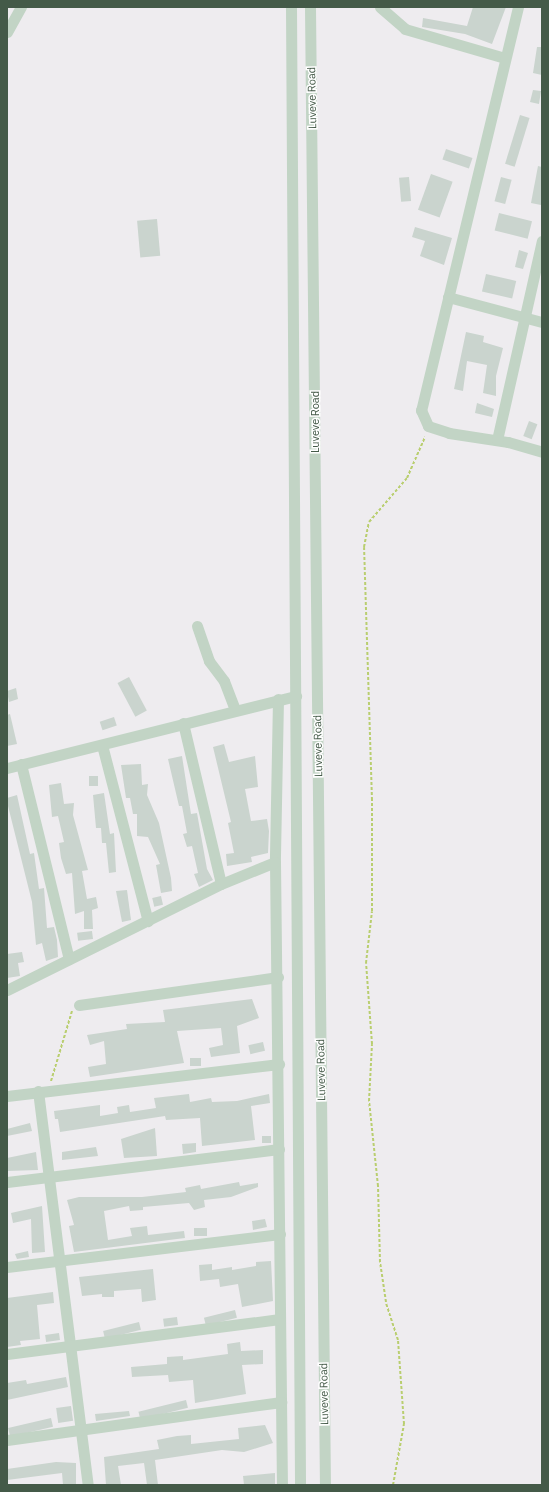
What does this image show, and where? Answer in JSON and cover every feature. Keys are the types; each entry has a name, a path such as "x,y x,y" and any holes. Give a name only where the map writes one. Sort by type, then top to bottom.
{"street":[{"path":"7,32 21,7"},
{"name":"Luveve Road","path":"291,7 300,1485"},
{"name":"Luveve Road","path":"310,7 325,1485"},
{"path":"380,7 405,29 505,58"},
{"path":"518,7 422,401 423,419 428,426 449,434 497,440 542,452"},
{"path":"497,440 542,242"},
{"path":"448,297 542,322"},
{"path":"197,626 209,661 224,681 235,710"},
{"path":"7,768 278,699 296,696"},
{"path":"278,699 275,862 278,977 282,1485"},
{"path":"183,723 222,884"},
{"path":"102,745 148,921"},
{"path":"21,764 69,959"},
{"path":"7,990 222,884 275,862"},
{"path":"79,1005 278,977"},
{"path":"7,1096 278,1064"},
{"path":"43,1091 48,1176 88,1485"},
{"path":"7,1182 279,1149"},
{"path":"7,1268 59,1260 280,1234"},
{"path":"7,1354 280,1319"},
{"path":"7,1440 81,1431 281,1402"}],"path":[{"path":"393,1485 404,1424 398,1340 386,1302 380,1262 378,1186 369,1101 372,1044 366,963 372,911 372,807 364,548 369,522 407,478 422,450 428,426"},
{"path":"43,1091 67,1021 79,1005"}],"building":[{"path":"473,7 506,7 492,44 465,34 422,27 423,18 467,26"},
{"path":"537,47 542,47 542,75 533,73"},
{"path":"533,90 541,91 539,104 530,102"},
{"path":"520,115 530,118 515,167 505,164"},
{"path":"446,149 472,158 469,169 442,159"},
{"path":"538,166 542,167 541,205 531,203"},
{"path":"431,174 453,182 440,218 418,210"},
{"path":"409,177 411,201 401,202 399,178"},
{"path":"501,177 512,180 505,204 495,201"},
{"path":"499,213 532,221 528,239 495,230"},
{"path":"157,219 160,256 140,258 137,221"},
{"path":"415,227 452,238 444,265 420,256 425,241 412,237"},
{"path":"519,250 528,253 523,269 515,267"},
{"path":"486,274 516,281 512,299 482,292"},
{"path":"466,332 484,336 483,342 503,348 496,376 496,396 483,393 487,365 467,361 463,391 454,389"},
{"path":"477,403 494,409 492,417 475,413"},
{"path":"529,421 537,424 532,439 523,436"},
{"path":"129,677 147,711 135,717 118,683"},
{"path":"16,688 18,699 9,702 7,691"},
{"path":"10,714 17,744 7,746 7,715"},
{"path":"114,717 117,726 103,730 100,722"},
{"path":"224,744 229,762 255,756 258,787 245,789 251,821 267,819 269,831 268,853 251,857 252,862 227,866 226,854 234,853 228,823 231,822 213,747"},
{"path":"182,756 191,814 197,813 207,869 213,880 199,887 194,874 198,873 192,846 187,847 183,834 187,833 182,806 179,806 168,759"},
{"path":"141,764 142,785 148,784 147,795 159,823 171,878 172,891 161,893 156,865 160,864 148,837 137,836 137,814 133,814 130,798 126,798 121,765"},
{"path":"89,776 98,776 98,786 89,786"},
{"path":"61,783 64,804 74,803 73,815 88,870 82,871 87,899 96,897 98,908 92,910 93,929 84,929 84,911 75,914 72,873 66,874 61,858 59,843 64,842 58,816 52,817 49,785"},
{"path":"104,793 110,834 114,833 116,872 109,873 106,843 102,843 101,828 96,828 93,795"},
{"path":"17,795 30,854 34,853 39,889 44,888 47,928 54,927 57,940 58,957 46,961 42,943 36,945 32,902 7,802 7,798"},
{"path":"127,890 131,920 122,922 116,891"},
{"path":"161,896 163,905 154,907 152,898"},
{"path":"92,931 93,939 78,941 77,933"},
{"path":"22,952 24,962 18,963 20,976 7,978 7,954"},
{"path":"252,999 259,1018 237,1026 240,1053 211,1057 209,1048 223,1045 221,1028 177,1031 184,1063 90,1077 88,1067 106,1064 104,1041 90,1045 87,1035 127,1029 126,1024 165,1022 163,1010"},
{"path":"263,1042 265,1051 250,1054 248,1045"},
{"path":"190,1058 201,1058 201,1066 190,1066"},
{"path":"189,1094 190,1102 211,1098 212,1102 237,1101 269,1094 270,1103 251,1106 255,1140 202,1146 200,1118 166,1120 165,1116 60,1132 58,1119 55,1119 54,1111 100,1105 100,1116 118,1113 117,1107 129,1105 130,1112 156,1108 154,1098"},
{"path":"30,1123 32,1131 7,1136 7,1129"},
{"path":"155,1128 157,1156 124,1158 121,1139"},
{"path":"262,1136 271,1136 271,1143 262,1143"},
{"path":"196,1143 196,1152 183,1154 182,1144"},
{"path":"96,1147 98,1156 62,1160 62,1152"},
{"path":"36,1152 38,1170 7,1171 7,1158"},
{"path":"239,1182 240,1186 258,1183 258,1187 231,1197 204,1200 205,1207 194,1210 189,1203 143,1207 143,1210 130,1211 129,1206 104,1211 108,1240 132,1236 130,1228 147,1226 148,1235 184,1231 185,1238 74,1252 69,1226 74,1225 67,1200 79,1197 142,1197 186,1192 185,1188 200,1185 201,1189"},
{"path":"42,1206 45,1252 32,1253 31,1219 13,1223 11,1213"},
{"path":"265,1219 267,1227 253,1230 252,1221"},
{"path":"194,1228 207,1228 207,1236 194,1236"},
{"path":"28,1251 29,1257 17,1259 15,1254"},
{"path":"271,1261 273,1301 242,1307 238,1284 220,1287 219,1279 200,1281 199,1265 212,1264 212,1270 232,1267 232,1270 256,1266 256,1262"},
{"path":"153,1269 156,1300 142,1302 141,1289 114,1291 114,1297 102,1297 102,1294 82,1296 79,1277"},
{"path":"53,1292 54,1303 37,1305 40,1339 20,1341 21,1345 7,1347 7,1298"},
{"path":"235,1310 237,1318 206,1326 204,1318"},
{"path":"177,1317 178,1325 164,1327 163,1319"},
{"path":"139,1322 141,1330 105,1339 103,1331"},
{"path":"59,1333 60,1340 46,1342 45,1335"},
{"path":"240,1342 241,1351 263,1350 263,1364 242,1365 246,1394 195,1403 193,1380 169,1382 168,1375 132,1377 131,1367 167,1364 167,1357 183,1356 183,1360 228,1354 227,1344"},
{"path":"66,1377 68,1387 7,1400 7,1383 26,1380 27,1384"},
{"path":"186,1400 188,1408 140,1420 138,1412"},
{"path":"71,1406 73,1421 58,1423 56,1408"},
{"path":"129,1411 130,1416 96,1421 95,1414"},
{"path":"51,1418 53,1427 10,1437 8,1428"},
{"path":"265,1425 273,1443 244,1452 222,1450 155,1460 158,1485 147,1485 144,1463 118,1466 121,1485 106,1485 104,1457 159,1449 157,1440 177,1436 191,1435 191,1444 239,1439 238,1428"},
{"path":"56,1462 76,1463 76,1485 63,1485 62,1473 7,1480 7,1469"},
{"path":"275,1473 275,1484 244,1485 243,1476"}]}
